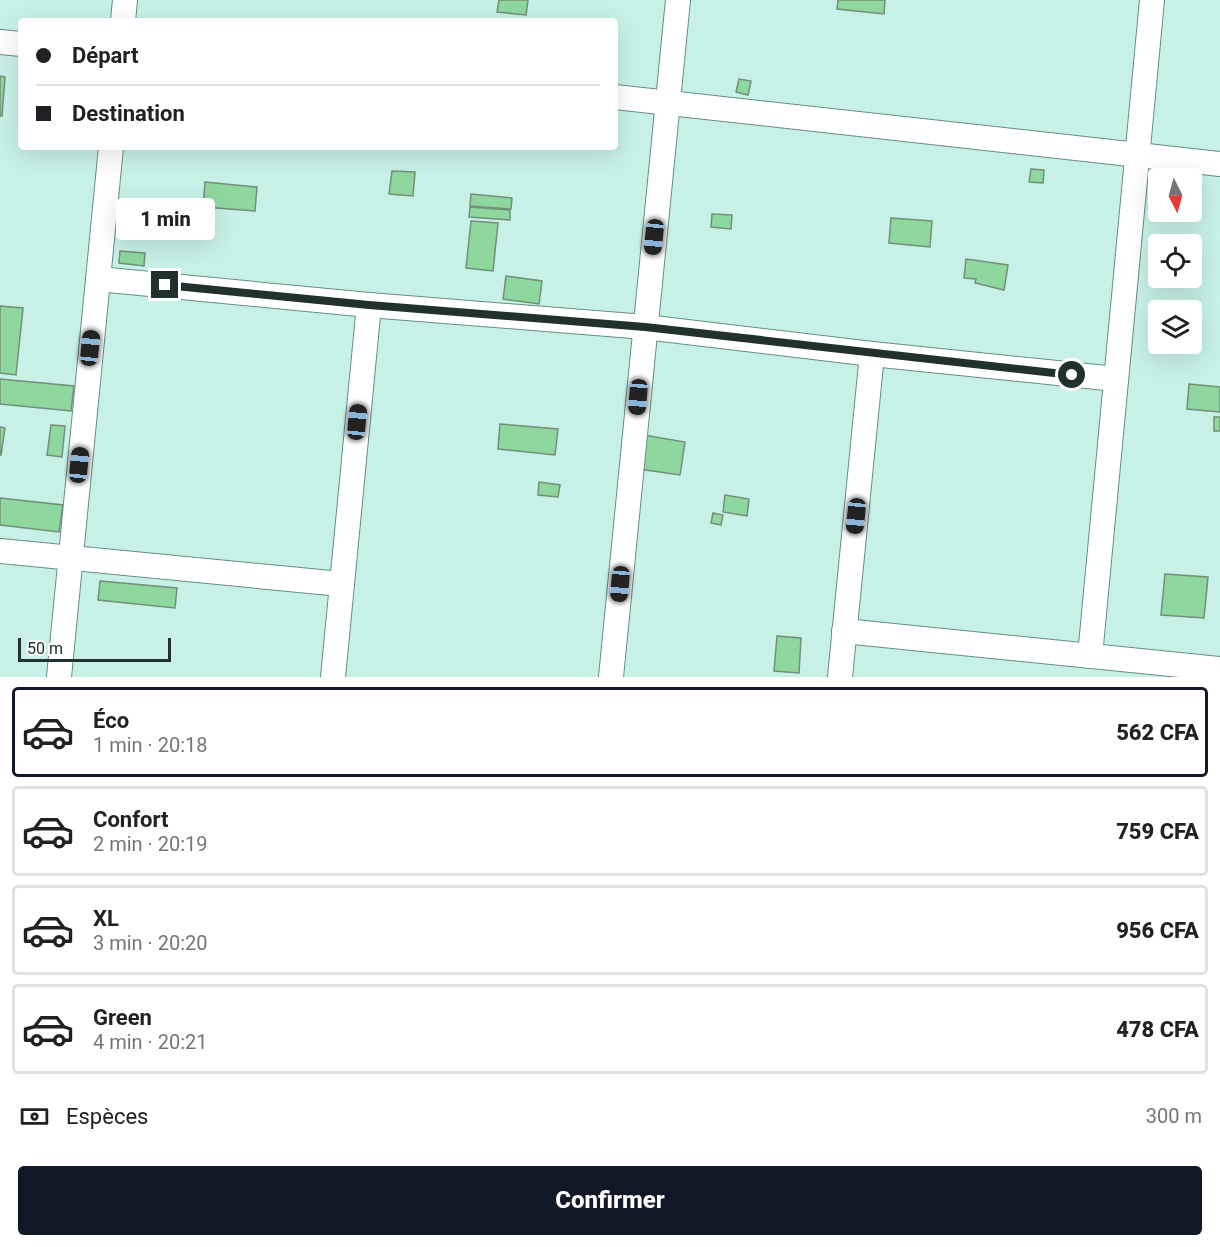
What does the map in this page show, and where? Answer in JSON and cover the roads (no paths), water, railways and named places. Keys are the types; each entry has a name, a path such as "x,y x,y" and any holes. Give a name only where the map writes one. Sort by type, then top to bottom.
{"street":[{"path":"123,18 125,0"},
{"path":"611,677 678,0"},
{"path":"1090,656 1152,0"},
{"path":"0,42 18,44"},
{"path":"618,97 1220,164"},
{"path":"59,677 111,150"},
{"path":"98,279 369,305 645,327 872,354 1116,379"},
{"path":"333,677 369,305"},
{"path":"840,677 872,354"},
{"path":"0,551 341,585"},
{"path":"844,632 1220,669"}]}
